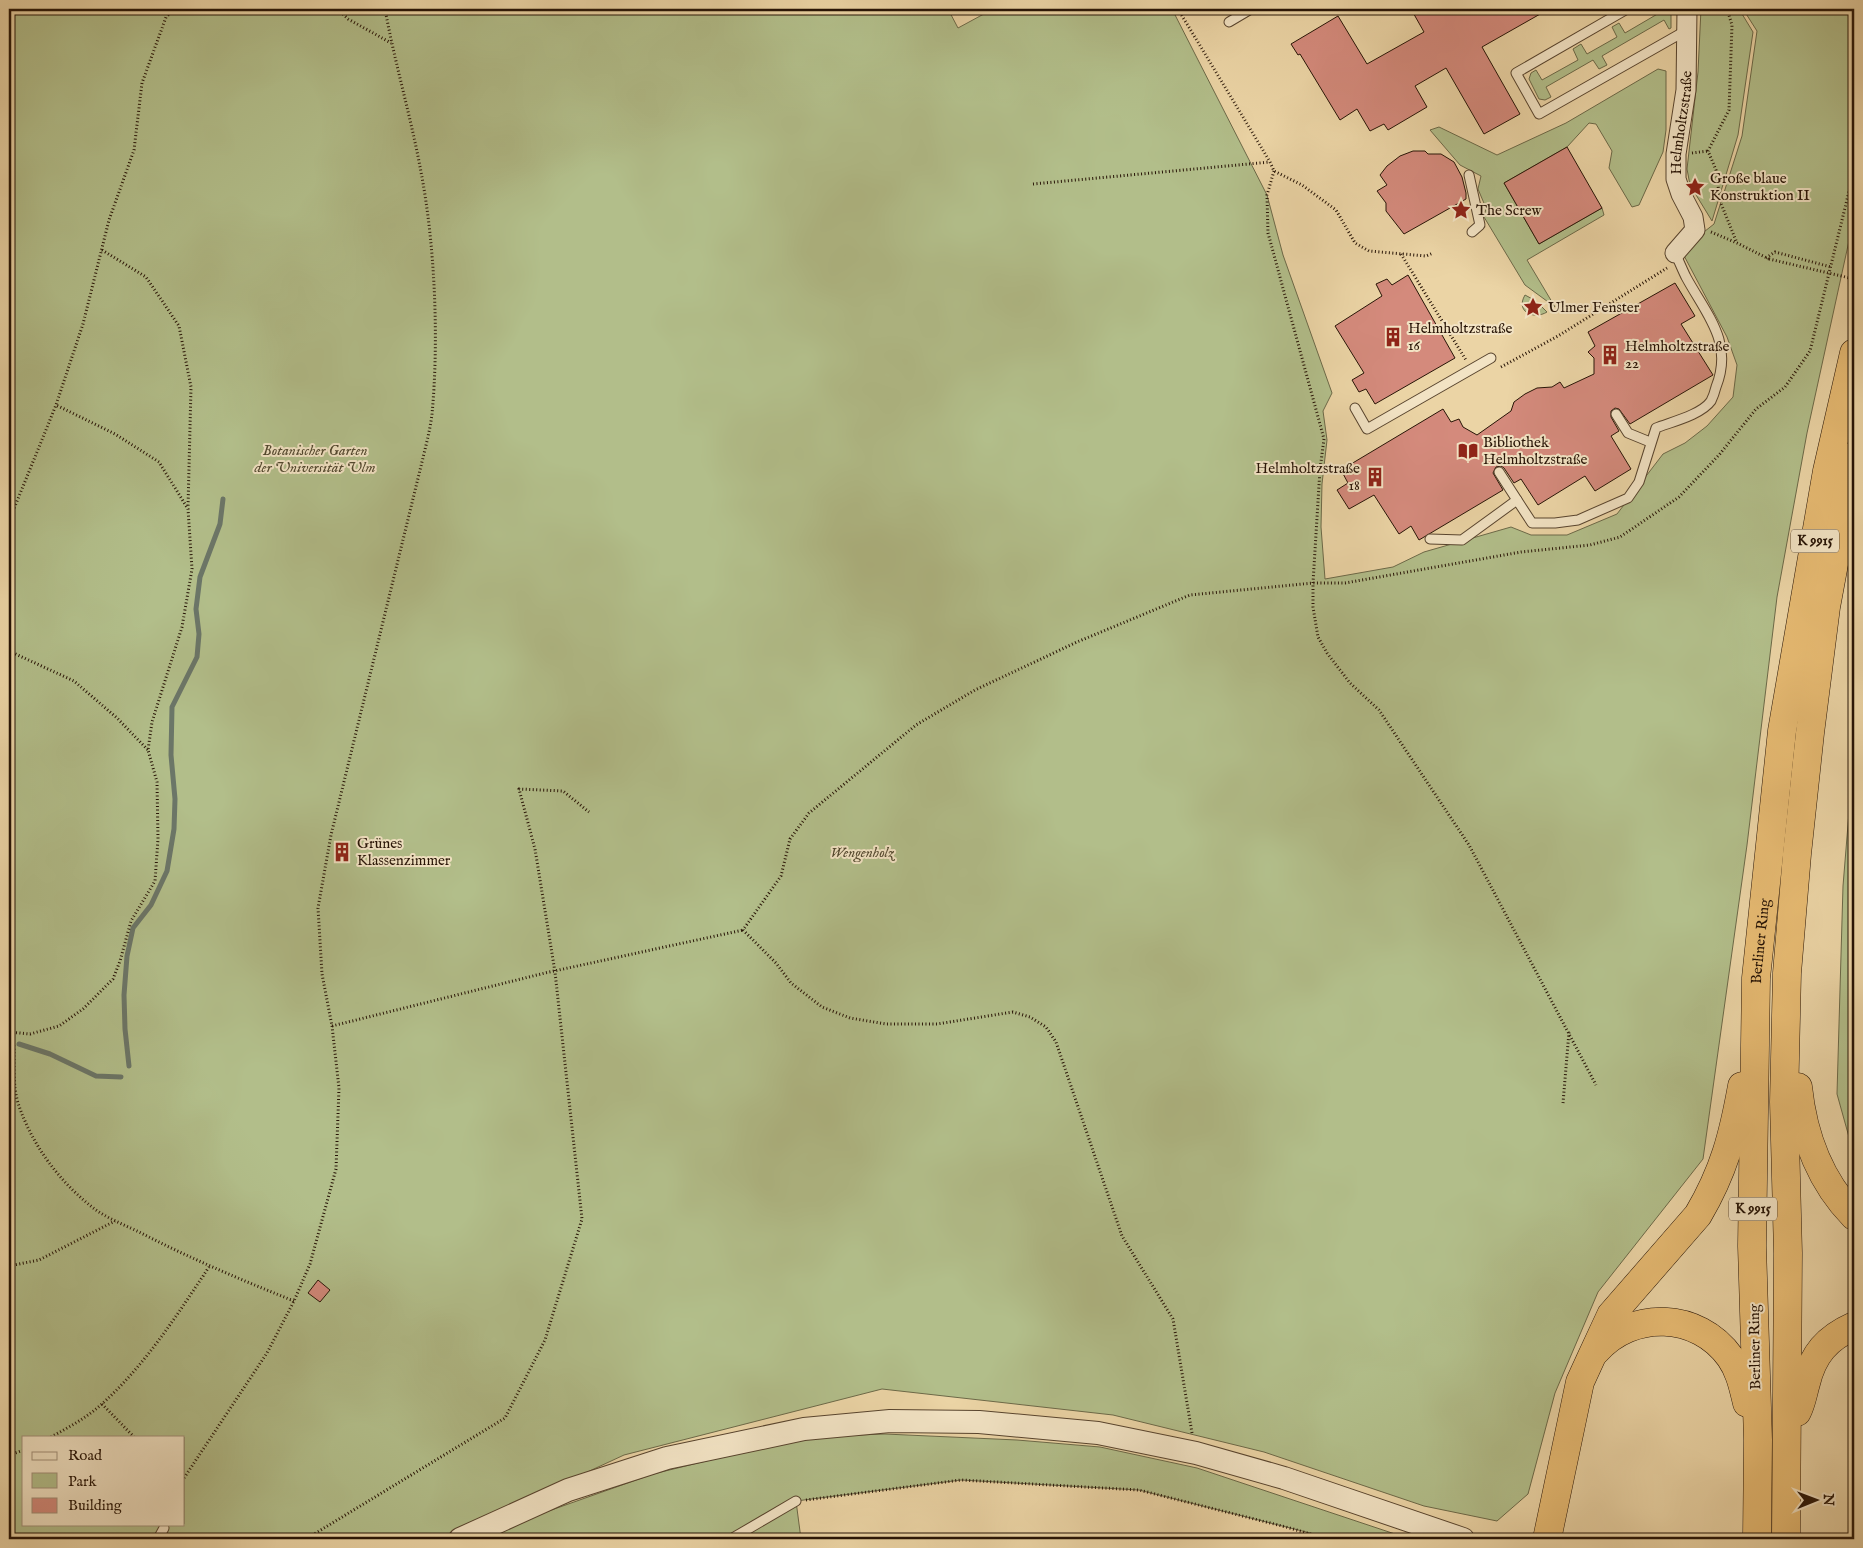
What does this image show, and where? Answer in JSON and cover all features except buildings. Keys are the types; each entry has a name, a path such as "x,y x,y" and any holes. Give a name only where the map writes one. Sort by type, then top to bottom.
{"highway":[{"name":"Berliner Ring","path":"1757,1539 1758,1440 1752,1246 1756,978 1782,731 1827,471 1854,353"},
{"name":"Berliner Ring","path":"1786,1539 1788,1253 1784,1102 1788,973 1797,854 1811,723 1826,607 1854,456"},
{"path":"1788,973 1800,1112 1810,1147 1823,1173 1844,1205 1854,1216"},
{"path":"1547,1539 1580,1382 1611,1315 1698,1215 1717,1181 1727,1155 1737,1114 1756,978"},
{"path":"1591,1358 1615,1334 1626,1328 1644,1323 1664,1321 1684,1324 1704,1332 1729,1355 1739,1371 1758,1440"},
{"path":"1788,1429 1802,1403 1812,1361 1832,1339 1854,1326"}],"street":[{"name":"Helmholtzstraße","path":"1687,9 1686,90 1676,154 1676,179 1703,235"},
{"path":"1677,257 1703,235"},
{"path":"460,1539 568,1490 667,1458 804,1429 890,1421 979,1422 1098,1433 1196,1453 1284,1478 1463,1539"}],"lane":[{"path":"1229,22 1251,9"},
{"path":"1627,9 1516,73 1539,114 1687,30"},
{"path":"1469,175 1480,225 1472,232"},
{"path":"1499,472 1532,523 1578,520 1628,498 1639,482 1650,442 1656,428 1697,412 1711,401 1720,376 1722,361 1721,344 1713,322 1685,276 1677,257"},
{"path":"1355,408 1368,429 1491,358"},
{"path":"1616,414 1628,433 1650,442"},
{"path":"1430,539 1462,540 1516,500"},
{"path":"731,1539 796,1501"},
{"path":"158,1539 164,1528"}],"path":[{"path":"9,521 56,405 83,324 109,220 134,150 142,83 169,9"},
{"path":"167,16 183,9"},
{"path":"338,9 348,19 392,43"},
{"path":"185,1476 267,1353 294,1301 310,1264 336,1169 339,1088 332,1026 322,974 318,908 331,835 432,415 435,348 430,246 421,172 385,9"},
{"path":"1178,9 1274,171 1302,185 1336,210 1355,243 1369,252 1426,256 1433,253"},
{"path":"1727,9 1732,25 1729,110 1708,151 1716,170 1720,201 1737,243"},
{"path":"1033,184 1270,162"},
{"path":"1274,171 1267,195 1268,233 1324,439 1320,469 1313,583 1313,607 1318,638 1350,683 1379,710 1469,845 1596,1085"},
{"path":"332,1026 555,972 743,930 781,876 790,839 809,813 916,725 975,690 998,679 1077,642 1190,595 1313,583 1345,583 1520,552 1590,544 1620,537 1679,497 1719,455 1756,409 1785,387 1810,351 1854,171"},
{"path":"1703,235 1715,232"},
{"path":"1703,235 1715,232 1767,259 1854,279"},
{"path":"11,1033 30,1034 58,1026 84,1008 113,978 120,962 131,921 155,881 158,838 157,782 148,750 152,722 182,627 192,569 188,509 191,387 179,326 146,277 102,250"},
{"path":"1767,259 1775,252 1832,266"},
{"path":"1401,254 1468,364 1481,363 1487,375 1558,336 1677,257"},
{"path":"56,405 115,434 159,462 188,509"},
{"path":"9,651 74,681 117,718 148,750"},
{"path":"306,1539 504,1418 546,1340 582,1219 555,972 535,849 519,789 563,791 590,812"},
{"path":"743,930 776,963 791,982 822,1007 850,1018 886,1024 937,1024 1013,1012 1030,1017 1046,1027 1056,1042 1122,1236 1173,1319 1196,1453"},
{"path":"9,993 13,1072 18,1105 37,1144 54,1170 72,1190 93,1208 209,1267 294,1301"},
{"path":"1563,1103 1569,1032"},
{"path":"9,1266 39,1260 116,1220"},
{"path":"53,1436 102,1404 150,1354 209,1267"},
{"path":"102,1404 133,1436"},
{"path":"9,1455 22,1451"},
{"path":"796,1501 961,1480 1139,1490 1328,1539"}],"green space":[{"name":"Wengenholz","path":"9,9 948,9 958,28 993,9 1172,9 1267,195 1283,255 1332,393 1323,411 1327,440 1322,484 1321,527 1325,579 1393,567 1424,552 1511,527 1531,535 1567,535 1617,514 1663,454 1685,443 1707,426 1733,397 1737,365 1727,337 1681,250 1714,224 1742,136 1757,31 1743,9 1854,9 1854,218 1807,433 1777,597 1747,845 1703,1159 1598,1292 1555,1393 1528,1494 1497,1521 1424,1506 1264,1452 1113,1415 882,1389 624,1455 443,1539 9,1539"},
{"path":"1666,9 1671,9 1671,28 1669,29 1664,20 1602,56 1607,65 1599,69 1593,60 1546,87 1551,97 1545,100 1539,99 1529,79 1531,73 1536,70 1542,80 1578,60 1573,49 1581,44 1587,54 1617,37 1612,27 1619,23 1625,33"},
{"path":"1701,9 1739,9 1753,32 1738,135 1712,221 1690,185 1687,169 1698,72"},
{"path":"1658,69 1666,71 1666,130 1663,152 1639,205 1632,207 1609,168 1612,151 1596,124 1589,123 1567,147 1504,183 1539,244 1602,208 1604,215 1527,260 1555,307 1525,285 1484,217 1486,208 1478,189 1481,176 1460,165 1430,130 1439,127 1497,155 1566,123"},
{"path":"1525,295 1536,301 1547,312 1537,315 1527,313 1522,306"},
{"path":"1854,751 1854,1155 1837,1094 1843,886"},
{"path":"885,1434 1017,1440 1100,1447 1197,1468 1410,1539 1334,1539 1139,1490 961,1480 796,1501 801,1539 484,1539 526,1519 653,1474 804,1437"}],"waterway":[{"path":"129,1066 124,995 127,956 133,928 151,905 167,871 174,829 175,799 171,755 172,707 197,657 199,634 196,609 200,577 220,524 223,499"},
{"path":"19,1044 50,1054 96,1076 121,1077"}],"place":[{"name":"Große blaue Konstruktion II","path":"1695,187"},
{"name":"The Screw","path":"1461,210"},
{"name":"Ulmer Fenster","path":"1533,307"},
{"name":"Helmholtzstraße 16","path":"1393,337"},
{"name":"Helmholtzstraße 22","path":"1610,355"},
{"name":"Bibliothek Helmholtzstraße","path":"1468,451"},
{"name":"Helmholtzstraße 18","path":"1375,477"},
{"name":"Grünes Klassenzimmer","path":"342,852"}],"park label":[{"name":"Botanischer Garten der Universität Ulm","path":"315,458"}]}
